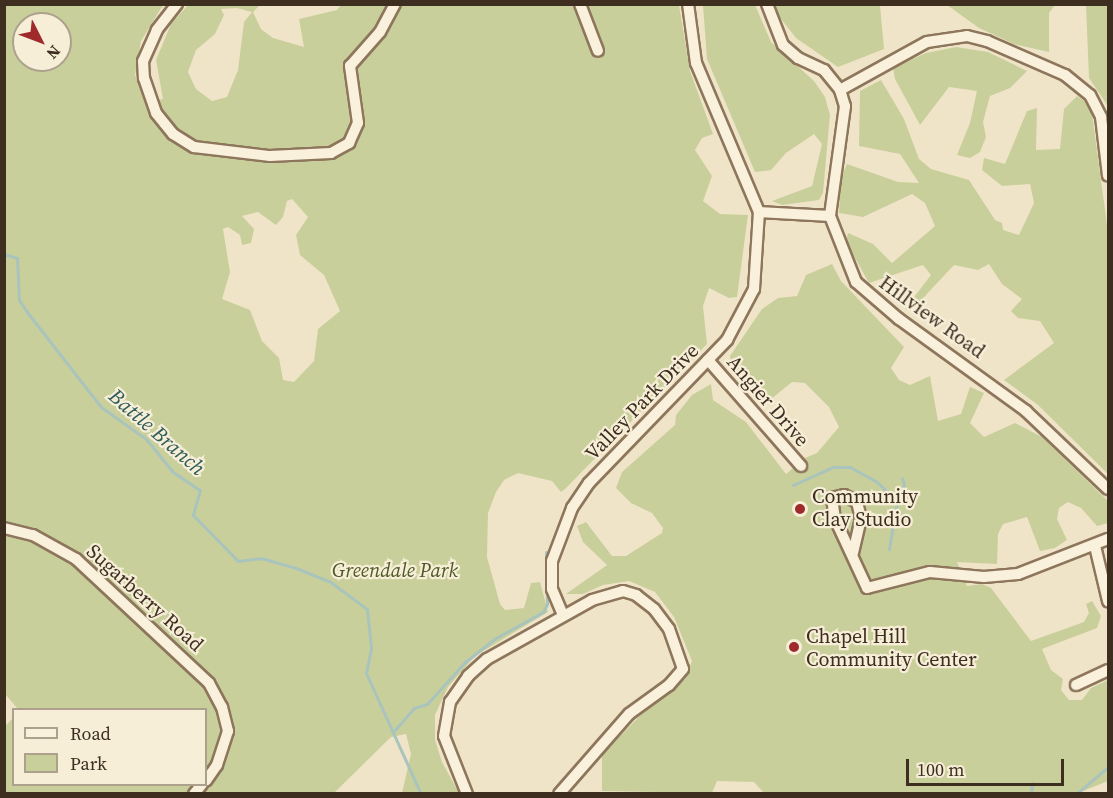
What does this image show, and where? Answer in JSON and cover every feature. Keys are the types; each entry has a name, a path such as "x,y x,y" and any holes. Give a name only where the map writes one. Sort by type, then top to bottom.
{"street":[{"path":"177,4 157,30 143,61 144,78 156,114 173,134 200,149 270,156 330,153 356,134 358,107 348,74 350,66 380,32 395,4"},
{"path":"580,4 598,51"},
{"name":"Valley Park Drive","path":"563,615 552,589 552,561 572,508 589,483 727,340 754,289 759,212 696,63 688,4"},
{"path":"766,4 783,45 798,58 824,70 840,90 927,42 967,36 987,41 1065,75 1090,95 1101,117 1108,176"},
{"name":"Hillview Road","path":"840,90 844,106 830,216 849,270 867,294 1026,411 1108,489"},
{"path":"759,212 830,216"},
{"name":"Angier Drive","path":"708,360 801,466"},
{"path":"852,553 861,519 857,502 844,495 832,498 834,508 852,553 867,588 930,572 984,577 1018,574 1095,546 1108,539"},
{"name":"Sugarberry Road","path":"4,528 58,546 105,584 209,683 222,707 228,731 218,765 207,779"},
{"path":"1095,546 1108,601"},
{"path":"467,794 448,754 444,736 447,711 455,692 487,659 563,615 608,594 623,591 636,595 654,609 669,629 683,669 669,685 629,714 559,794"},
{"path":"1076,685 1108,670"}],"green space":[{"name":"Greendale Park","path":"5,5 163,5 141,41 135,75 146,102 163,99 156,60 171,24 188,5 260,5 253,12 261,29 273,38 304,47 299,19 337,10 341,5 679,5 690,71 713,134 702,138 695,150 712,176 703,201 720,214 748,215 737,297 729,298 709,288 703,306 707,344 565,489 561,492 552,481 518,473 504,480 496,492 488,513 487,557 500,604 505,610 524,608 531,583 540,582 548,612 475,656 448,687 435,715 435,740 442,762 459,793 402,793 411,754 406,734 391,737 334,793 5,793 4,727 12,719 12,786 207,786 207,708 17,708 5,694","holes":["237,8 252,12 244,22 238,70 227,97 212,101 196,89 188,72 196,50 215,34 224,15 221,9","292,199 308,217 296,235 300,255 324,275 340,311 318,329 314,361 294,382 283,380 279,358 262,341 250,310 222,299 230,272 223,229 228,227 240,235 242,245 251,243 254,229 242,216 258,212 276,225 283,217 287,201"]},
{"path":"703,5 755,5 771,42 814,81 825,97 830,115 823,193 819,200 782,205 772,201 812,186 822,144 814,134 786,153 771,170 755,172 707,59"},
{"path":"774,5 880,5 884,49 838,67 796,38 778,15"},
{"path":"947,5 1055,5 1049,13 1049,52 1014,44 979,28"},
{"path":"1086,5 1108,5 1108,106 1089,78"},
{"path":"956,47 988,52 1027,71 1010,88 990,96 983,122 986,137 980,152 970,158 957,155 970,123 977,91 949,87 920,125 895,79 893,68 926,53"},
{"path":"881,80 904,119 919,159 931,169 969,180 995,220 1002,223 1003,230 1019,235 1034,203 1030,184 1002,186 982,170 984,158 1005,164 1027,111 1037,108 1036,150 1060,149 1064,109 1077,96 1091,106 1108,232 1108,474 1038,405 1004,380 1054,343 1040,321 1018,318 1011,311 1022,299 1002,284 989,264 978,270 954,265 911,311 905,309 931,275 923,265 869,283 846,242 848,233 873,244 892,263 935,226 925,203 912,194 863,217 839,213 841,178 847,164 898,182 919,183 900,154 859,146 860,91"},
{"path":"832,264 841,281 904,347 891,368 899,380 910,385 930,376 938,421 961,414 970,387 984,393 970,423 984,437 1015,423 1042,437 1108,501 1108,523 1097,526 1081,508 1068,502 1059,508 1057,519 1067,540 1055,548 1040,551 1027,517 1003,524 998,534 997,564 957,562 967,586 982,584 991,588 1031,641 1084,622 1089,613 1086,604 1092,601 1101,616 1097,628 1042,649 1051,670 1063,679 1061,690 1069,700 1082,700 1091,688 1108,680 1108,781 1076,794 765,794 754,782 717,781 712,793 602,791 602,755 651,704 685,679 692,661 674,617 655,592 629,581 603,585 583,594 566,594 607,565 583,542 577,526 586,522 612,556 626,556 662,533 663,528 652,513 631,503 616,488 622,472 675,425 676,415 692,395 711,384 713,400 746,422 786,474 805,458 817,453 839,427 829,407 805,383 792,382 765,404 732,368 730,356 762,309 778,298 797,296 806,275"}],"waterway":[{"name":"Battle Branch","path":"4,254 17,258 19,300 27,312 101,407 146,439 173,472 200,490 193,515 238,561 261,558 296,568 329,581 367,609 371,648 366,673 421,794"},
{"path":"793,485 833,467 850,467 877,482 897,501 889,549"},
{"path":"897,501 904,485 902,478"},
{"path":"394,731 414,708 427,704 465,662 496,638 543,612 547,604 546,552"},
{"path":"1076,794 1108,767"},
{"path":"1031,794 1032,783"}],"place":[{"name":"Community Clay Studio","path":"800,509"},
{"name":"Chapel Hill Community Center","path":"794,647"}]}
